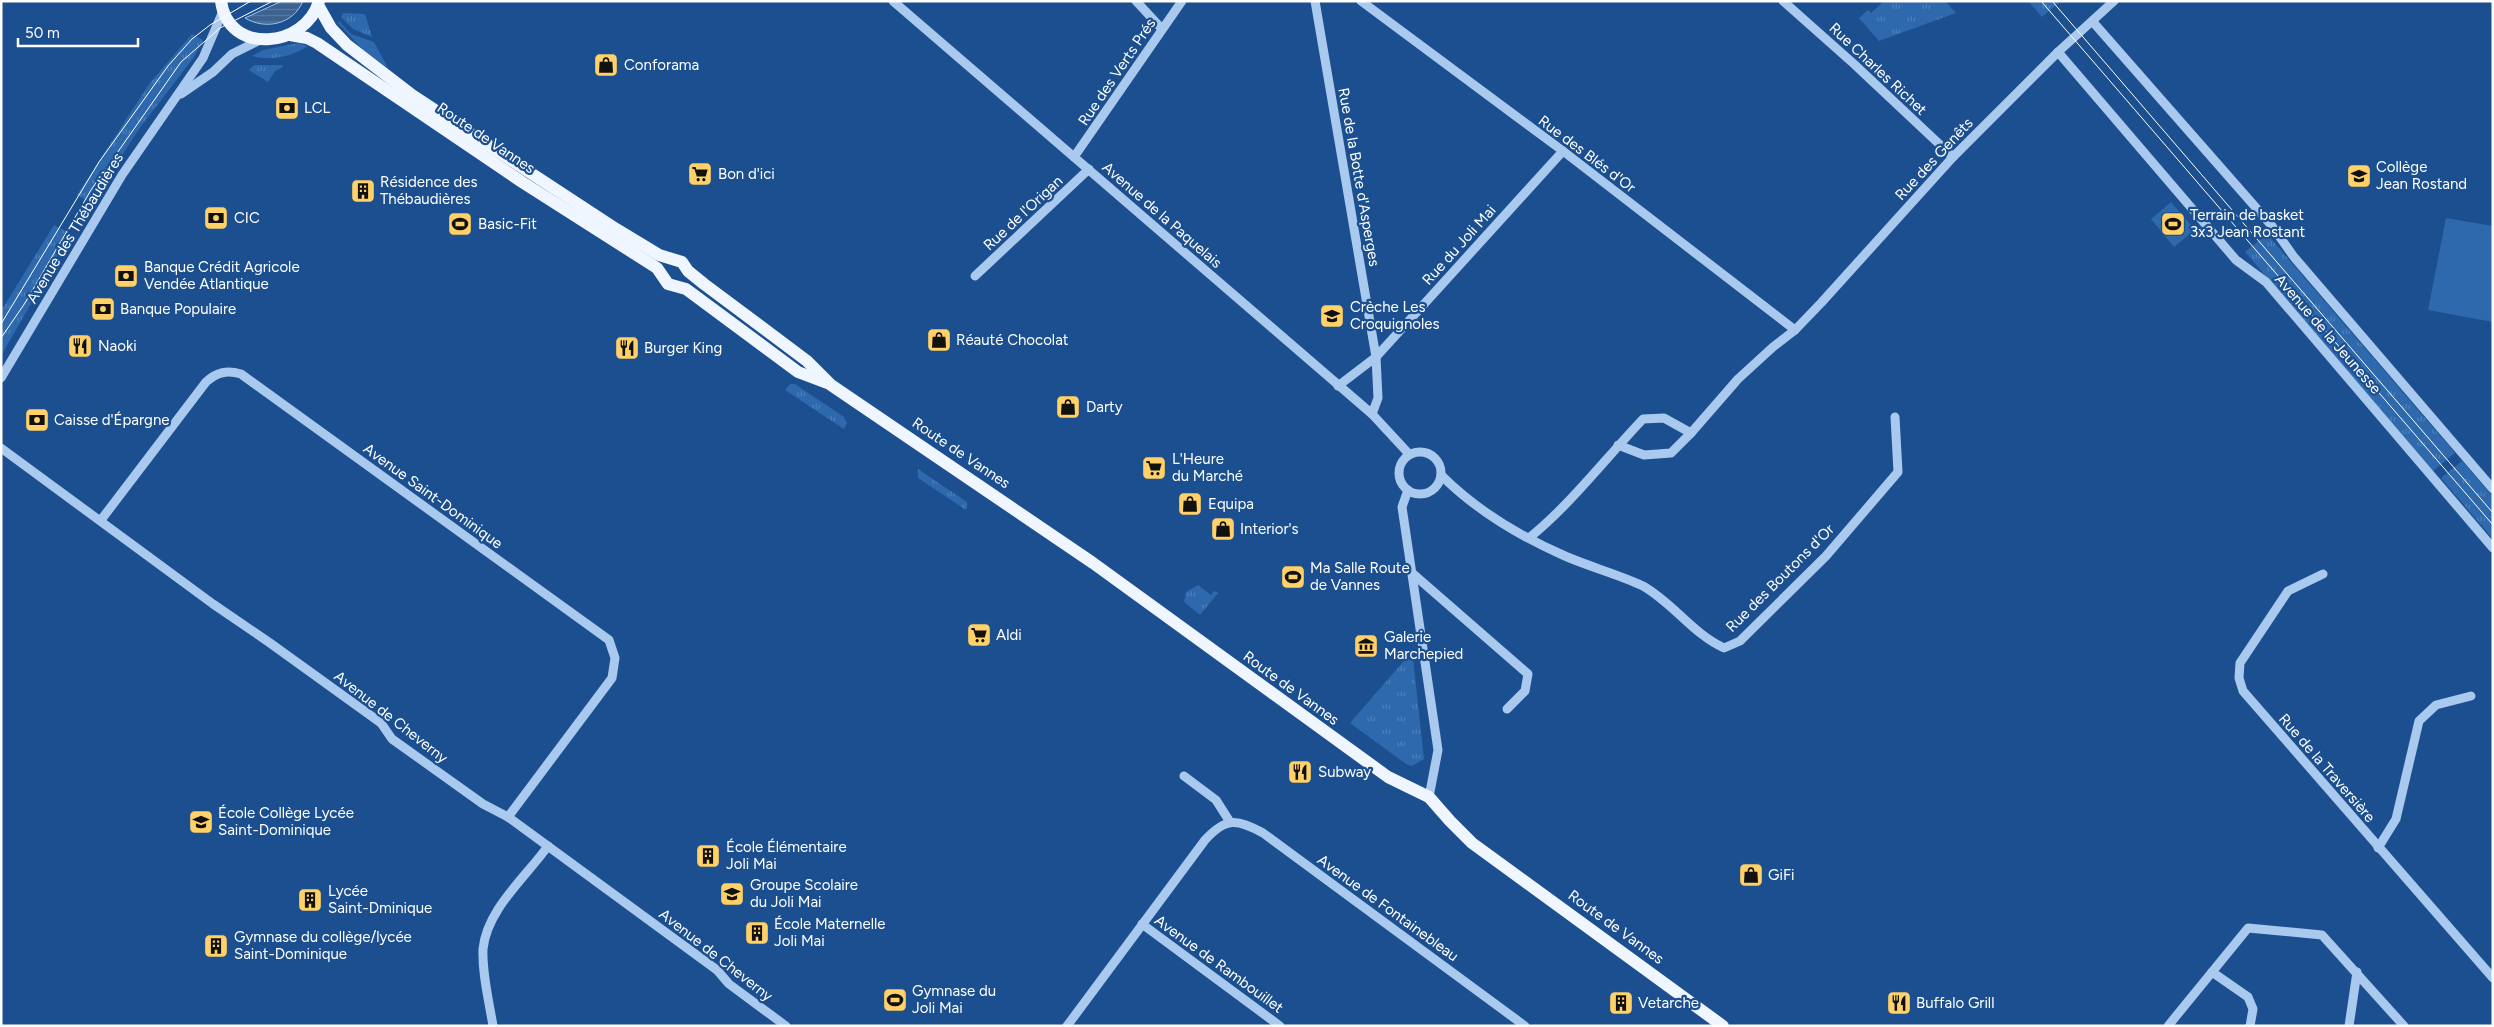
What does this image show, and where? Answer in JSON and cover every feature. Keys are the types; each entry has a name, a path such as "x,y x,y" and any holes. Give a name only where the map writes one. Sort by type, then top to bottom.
{"main road":[{"path":"222,6 237,32 261,40 290,34 308,22 319,3"},
{"name":"Route de Vannes","path":"319,3 331,28 347,45 412,95 616,229 659,255 682,262 688,271 807,361 831,385 1093,563 1388,777 1429,797 1472,842 1723,1026"},
{"name":"Route de Vannes","path":"290,34 307,38 317,43 522,182 622,244 662,273 668,284 686,289 798,372 831,385"},
{"path":"662,273 665,265 673,260"},
{"path":"676,286 684,283 688,271"}],"street":[{"name":"Avenue de la Paquelais","path":"893,1 1372,414 1409,454"},
{"path":"1136,1 1162,29"},
{"name":"Rue des Verts Prés","path":"1074,157 1182,1"},
{"name":"Rue de la Botte d'Asperges","path":"1315,1 1376,357 1378,398 1372,414"},
{"name":"Rue des Blés d'Or","path":"1361,1 1563,151 1795,330"},
{"name":"Rue Charles Richet","path":"1783,1 1854,64 1953,157"},
{"name":"Rue des Genêts","path":"1618,445 1644,455 1671,453 1738,379 1772,346 1795,330 1953,157 2058,52 2101,15 2114,1"},
{"name":"Avenue des Thébaudières","path":"1,378 122,175 178,96 206,52 222,6"},
{"name":"Avenue de la Jeunesse","path":"2093,22 2272,226 2294,257 2493,489"},
{"name":"Avenue des Thébaudières","path":"178,96 212,72 232,54 261,40"},
{"name":"Avenue de la Jeunesse","path":"2058,52 2236,260 2266,282 2493,548"},
{"name":"Rue du Joli Mai","path":"1376,357 1563,151"},
{"name":"Rue de l'Origan","path":"975,276 1089,169"},
{"path":"1338,386 1376,357"},
{"name":"Avenue Saint-Dominique","path":"101,520 206,382 218,374 233,372 241,374 609,640 615,658 612,678 508,817"},
{"name":"Rue des Boutons d'Or","path":"1441,476 1454,489 1498,522 1564,555 1643,586 1710,642 1724,648 1740,641 1826,556 1898,472 1895,417"},
{"path":"1529,538 1546,525 1643,419 1664,418 1691,432"},
{"name":"Avenue de Cheverny","path":"1,448 213,604 381,723 392,740 483,804 508,817 717,970 729,984 786,1026"},
{"path":"1422,452 1434,457 1438,462 1441,476 1435,488 1422,494 1408,490 1400,480 1398,472 1403,459 1409,454 1422,452"},
{"path":"1408,490 1402,507 1438,750 1429,797"},
{"path":"1412,574 1528,674 1525,692 1507,708"},
{"name":"Rue de la Traversière","path":"2323,574 2288,591 2245,654 2240,663 2239,678 2243,692 2493,978"},
{"path":"2378,848 2396,818 2419,720 2436,705 2471,696"},
{"path":"1067,1026 1205,840 1215,829 1230,822 1216,800 1184,776"},
{"name":"Avenue de Fontainebleau","path":"1230,822 1249,826 1263,833 1525,1026"},
{"path":"493,1026 483,959 486,934 495,914 548,846"},
{"name":"Avenue de Rambouillet","path":"1142,924 1280,1026"},
{"path":"2168,1026 2248,928 2322,935 2404,1026"},
{"path":"2212,972 2248,996 2253,1009 2250,1026"},
{"path":"2349,1026 2357,972"}],"green space":[{"path":"1884,1 1945,1 1956,13 1879,41 1859,18 1868,10 1871,13"},
{"path":"2028,1 2061,1 2042,17"},
{"path":"343,13 365,14 372,37 353,29 341,17"},
{"path":"339,21 351,34 374,42 388,68 362,49 338,23"},
{"path":"192,34 203,40 194,57 139,129 91,203 77,195 149,84"},
{"path":"298,43 308,46 295,53 281,57 252,56 263,50"},
{"path":"254,65 282,65 283,67 275,71 268,82 249,70"},
{"name":"Terrain de basket 3x3 Jean Rostant","path":"2171,202 2195,230 2174,247 2151,219"},
{"path":"2446,218 2493,226 2493,322 2428,310"},
{"path":"54,225 71,234 1,356 1,311"},
{"path":"2267,234 2455,453 2433,471 2245,252"},
{"path":"790,384 795,384 844,417 847,423 844,429 785,390"},
{"path":"2462,461 2493,497 2493,539 2441,478"},
{"path":"918,469 967,502 966,510 918,478"},
{"path":"1198,585 1211,595 1214,591 1218,593 1200,615 1184,602 1186,592"},
{"path":"1409,655 1413,659 1424,759 1412,766 1406,764 1350,723"}],"shaded area":[{"path":"282,1 303,1 293,15 278,23 261,24 245,18"}],"tram line":[{"path":"1,324 99,162 168,66 192,39 210,25 251,1"},
{"path":"1,338 25,303 91,190 181,62 220,28 273,1"},
{"path":"2041,1 2493,525"},
{"path":"2052,1 2493,513"}],"place":[{"name":"Conforama","path":"606,65"},
{"name":"LCL","path":"287,108"},
{"name":"Bon d'ici","path":"700,174"},
{"name":"Collège Jean Rostand","path":"2359,176"},
{"name":"Résidence des Thébaudières","path":"363,191"},
{"name":"CIC","path":"216,218"},
{"name":"Basic-Fit","path":"460,224"},
{"name":"Terrain de basket 3x3 Jean Rostant","path":"2173,224"},
{"name":"Banque Crédit Agricole Vendée Atlantique","path":"126,276"},
{"name":"Banque Populaire","path":"103,309"},
{"name":"Crèche Les Croquignoles","path":"1332,316"},
{"name":"Réauté Chocolat","path":"939,340"},
{"name":"Naoki","path":"80,346"},
{"name":"Burger King","path":"627,348"},
{"name":"Darty","path":"1068,407"},
{"name":"Caisse d'Épargne","path":"37,420"},
{"name":"L'Heure du Marché","path":"1154,468"},
{"name":"Equipa","path":"1190,504"},
{"name":"Interior's","path":"1223,529"},
{"name":"Ma Salle Route de Vannes","path":"1293,577"},
{"name":"Aldi","path":"979,635"},
{"name":"Galerie Marchepied","path":"1366,646"},
{"name":"Subway","path":"1300,772"},
{"name":"École Collège Lycée Saint-Dominique","path":"201,822"},
{"name":"École Élémentaire Joli Mai","path":"708,856"},
{"name":"GiFi","path":"1751,875"},
{"name":"Groupe Scolaire du Joli Mai","path":"732,894"},
{"name":"Lycée Saint-Dminique","path":"310,900"},
{"name":"École Maternelle Joli Mai","path":"757,933"},
{"name":"Gymnase du collège/lycée Saint-Dominique","path":"216,946"},
{"name":"Gymnase du Joli Mai","path":"895,1000"},
{"name":"Vetarche","path":"1621,1003"},
{"name":"Buffalo Grill","path":"1899,1003"}]}
